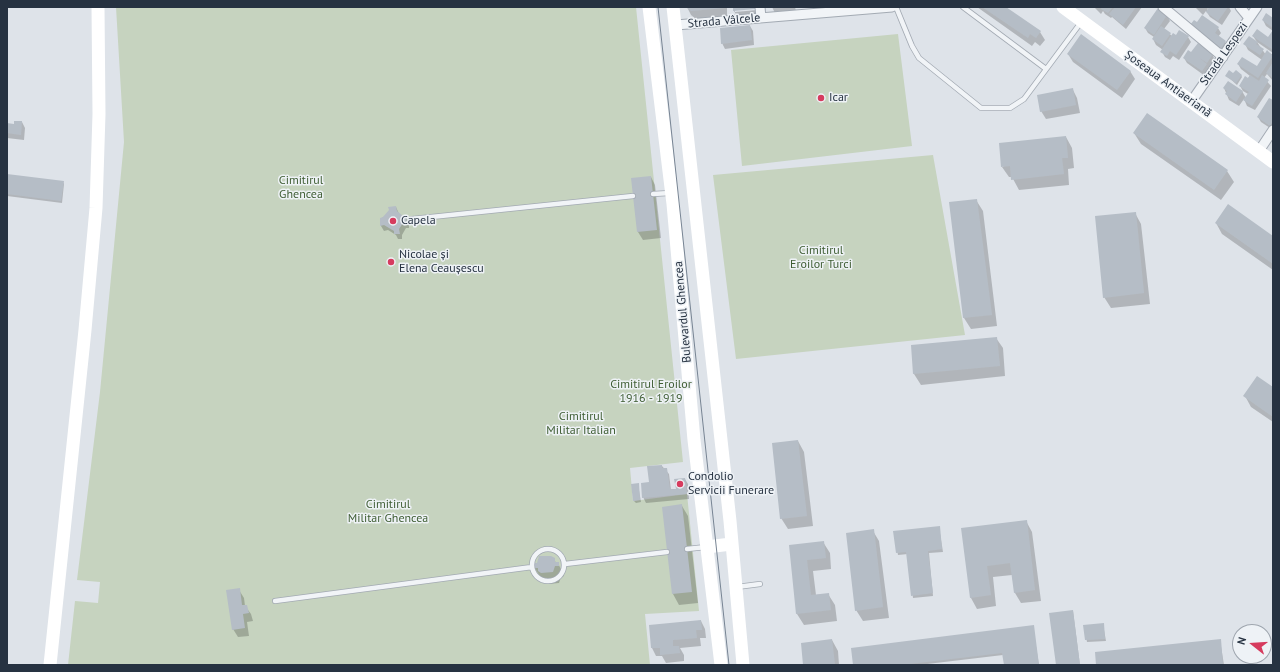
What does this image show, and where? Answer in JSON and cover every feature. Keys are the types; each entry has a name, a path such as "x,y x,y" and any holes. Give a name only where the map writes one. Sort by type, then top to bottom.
{"main road":[{"path":"50,665 85,330 96,208 100,114 98,7"},
{"name":"Bulevardul Ghencea","path":"649,7 671,192 694,440 721,665"},
{"name":"Bulevardul Ghencea","path":"674,7 743,665"},
{"name":"Șoseaua Antiaeriană","path":"1063,7 1273,162"},
{"path":"671,192 693,190"},
{"path":"707,547 731,544"}],"street":[{"path":"760,7 761,18"},
{"name":"Strada Vâlcele","path":"676,25 844,9 892,7"},
{"path":"1162,7 1222,57"},
{"path":"1240,7 1249,18"},
{"name":"Strada Lespezi","path":"1191,102 1257,7"},
{"path":"1258,151 1273,130"}],"lane":[{"path":"896,7 919,58 981,108 1010,108 1024,99 1082,21"},
{"path":"963,7 1046,69"},
{"path":"653,194 671,192"},
{"path":"412,219 633,196"},
{"path":"687,549 707,547"},
{"path":"550,549 560,554 565,564 564,570 558,579 547,581 537,577 532,567 535,556 539,552 550,549"},
{"path":"565,564 667,552"},
{"path":"275,601 532,567"},
{"path":"735,587 760,584"}],"green space":[{"path":"116,7 636,7 683,462 630,468 633,501 687,494 699,611 645,614 650,665 68,665 75,601 98,603 100,582 77,580 100,392 124,142"},
{"name":"Icar","path":"898,34 912,146 742,166 731,50"},
{"name":"Cimitirul Eroilor Turci","path":"933,155 965,335 736,359 713,175"}],"building":[{"path":"686,7 725,7 725,8 691,11"},
{"path":"733,7 755,7 755,9 733,11"},
{"path":"982,7 1006,7 1041,31 1036,38 1030,34 1028,38"},
{"path":"1102,7 1113,7 1108,13 1101,9"},
{"path":"1115,7 1136,7 1123,25 1109,14"},
{"path":"1209,7 1228,7 1218,21 1206,12"},
{"path":"1158,8 1167,15 1154,35 1144,28"},
{"path":"1266,13 1273,18 1273,28 1262,20"},
{"path":"1202,15 1219,27 1215,33 1226,41 1221,48 1190,25 1194,20 1197,22"},
{"path":"750,25 752,40 721,44 720,28"},
{"path":"1161,26 1171,33 1162,46 1152,39"},
{"path":"1257,29 1268,37 1273,30 1273,50 1252,36"},
{"path":"1179,30 1189,36 1176,55 1170,51 1167,56 1160,52 1173,33 1176,35"},
{"path":"1081,34 1131,71 1117,90 1067,54"},
{"path":"1249,36 1258,42 1256,44 1264,49 1260,55 1243,44"},
{"path":"1198,43 1213,54 1207,63 1198,57 1207,64 1202,71 1183,58 1188,50 1191,52"},
{"path":"1267,50 1273,56 1258,78 1237,64 1242,57 1257,66"},
{"path":"1273,62 1273,78 1266,73"},
{"path":"1229,70 1233,73 1236,70 1242,75 1236,83 1225,76"},
{"path":"1250,75 1259,81 1262,75 1269,80 1252,106 1243,100 1249,92 1239,86 1245,76 1248,78"},
{"path":"1228,81 1243,91 1236,102 1225,94 1227,91 1223,88"},
{"path":"1073,88 1076,105 1040,112 1037,95"},
{"path":"1269,98 1273,100 1273,121 1270,126 1257,117"},
{"path":"1147,113 1228,170 1214,190 1133,133"},
{"path":"14,121 22,121 21,135 7,133 7,123 14,124"},
{"path":"1066,136 1068,158 1062,158 1064,174 1011,180 1010,166 1001,167 999,143"},
{"path":"7,174 64,181 61,201 7,194"},
{"path":"651,176 657,230 637,232 631,178"},
{"path":"977,199 992,315 963,318 949,202"},
{"path":"1228,204 1273,236 1273,264 1215,223"},
{"name":"Capela","path":"396,206 397,211 403,216 406,216 407,223 403,223 399,229 400,234 394,234 394,231 384,225 380,226 380,218 383,217 389,210 388,207"},
{"path":"1136,212 1144,293 1103,298 1095,216"},
{"path":"997,337 1000,366 913,374 911,345"},
{"path":"1257,376 1273,387 1273,417 1243,396"},
{"path":"798,440 807,516 780,519 772,443"},
{"path":"662,465 662,468 667,468 670,489 676,489 674,479 685,478 687,494 642,498 641,483 649,482 647,466"},
{"path":"639,483 640,500 633,501 631,484"},
{"path":"682,504 692,592 672,594 662,507"},
{"path":"1027,520 1035,590 1014,593 1010,563 987,566 991,595 970,598 961,528"},
{"path":"940,526 942,549 928,551 933,593 911,596 906,552 896,553 893,531"},
{"path":"874,529 883,607 855,611 846,533"},
{"path":"824,541 826,558 807,560 811,595 829,593 831,610 796,614 789,545"},
{"path":"539,556 551,556 555,558 555,562 559,562 559,566 555,566 553,572 541,573 538,571 538,568 534,568 533,563 537,563"},
{"path":"240,588 242,605 247,605 249,613 243,614 245,628 232,630 226,590"},
{"path":"1073,610 1080,665 1056,665 1049,613"},
{"path":"701,620 702,630 696,630 697,638 673,640 673,646 679,646 680,653 660,655 660,648 651,648 649,625"},
{"path":"1104,623 1105,639 1085,640 1083,625"},
{"path":"1034,625 1039,665 1004,665 1002,653 901,665 853,665 851,648"},
{"path":"832,639 835,665 803,665 801,643"},
{"path":"1221,639 1223,665 1096,665 1095,652"}],"tram line":[{"path":"658,7 729,665"}],"place":[{"name":"Icar","path":"821,98"},
{"name":"Capela","path":"393,221"},
{"name":"Nicolae și Elena Ceaușescu","path":"391,262"},
{"name":"Condolio Servicii Funerare","path":"680,484"}],"park label":[{"name":"Cimitirul Ghencea","path":"301,188"},
{"name":"Cimitirul Eroilor 1916 - 1919","path":"651,392"},
{"name":"Cimitirul Militar Italian","path":"581,424"},
{"name":"Cimitirul Militar Ghencea","path":"388,512"}]}
